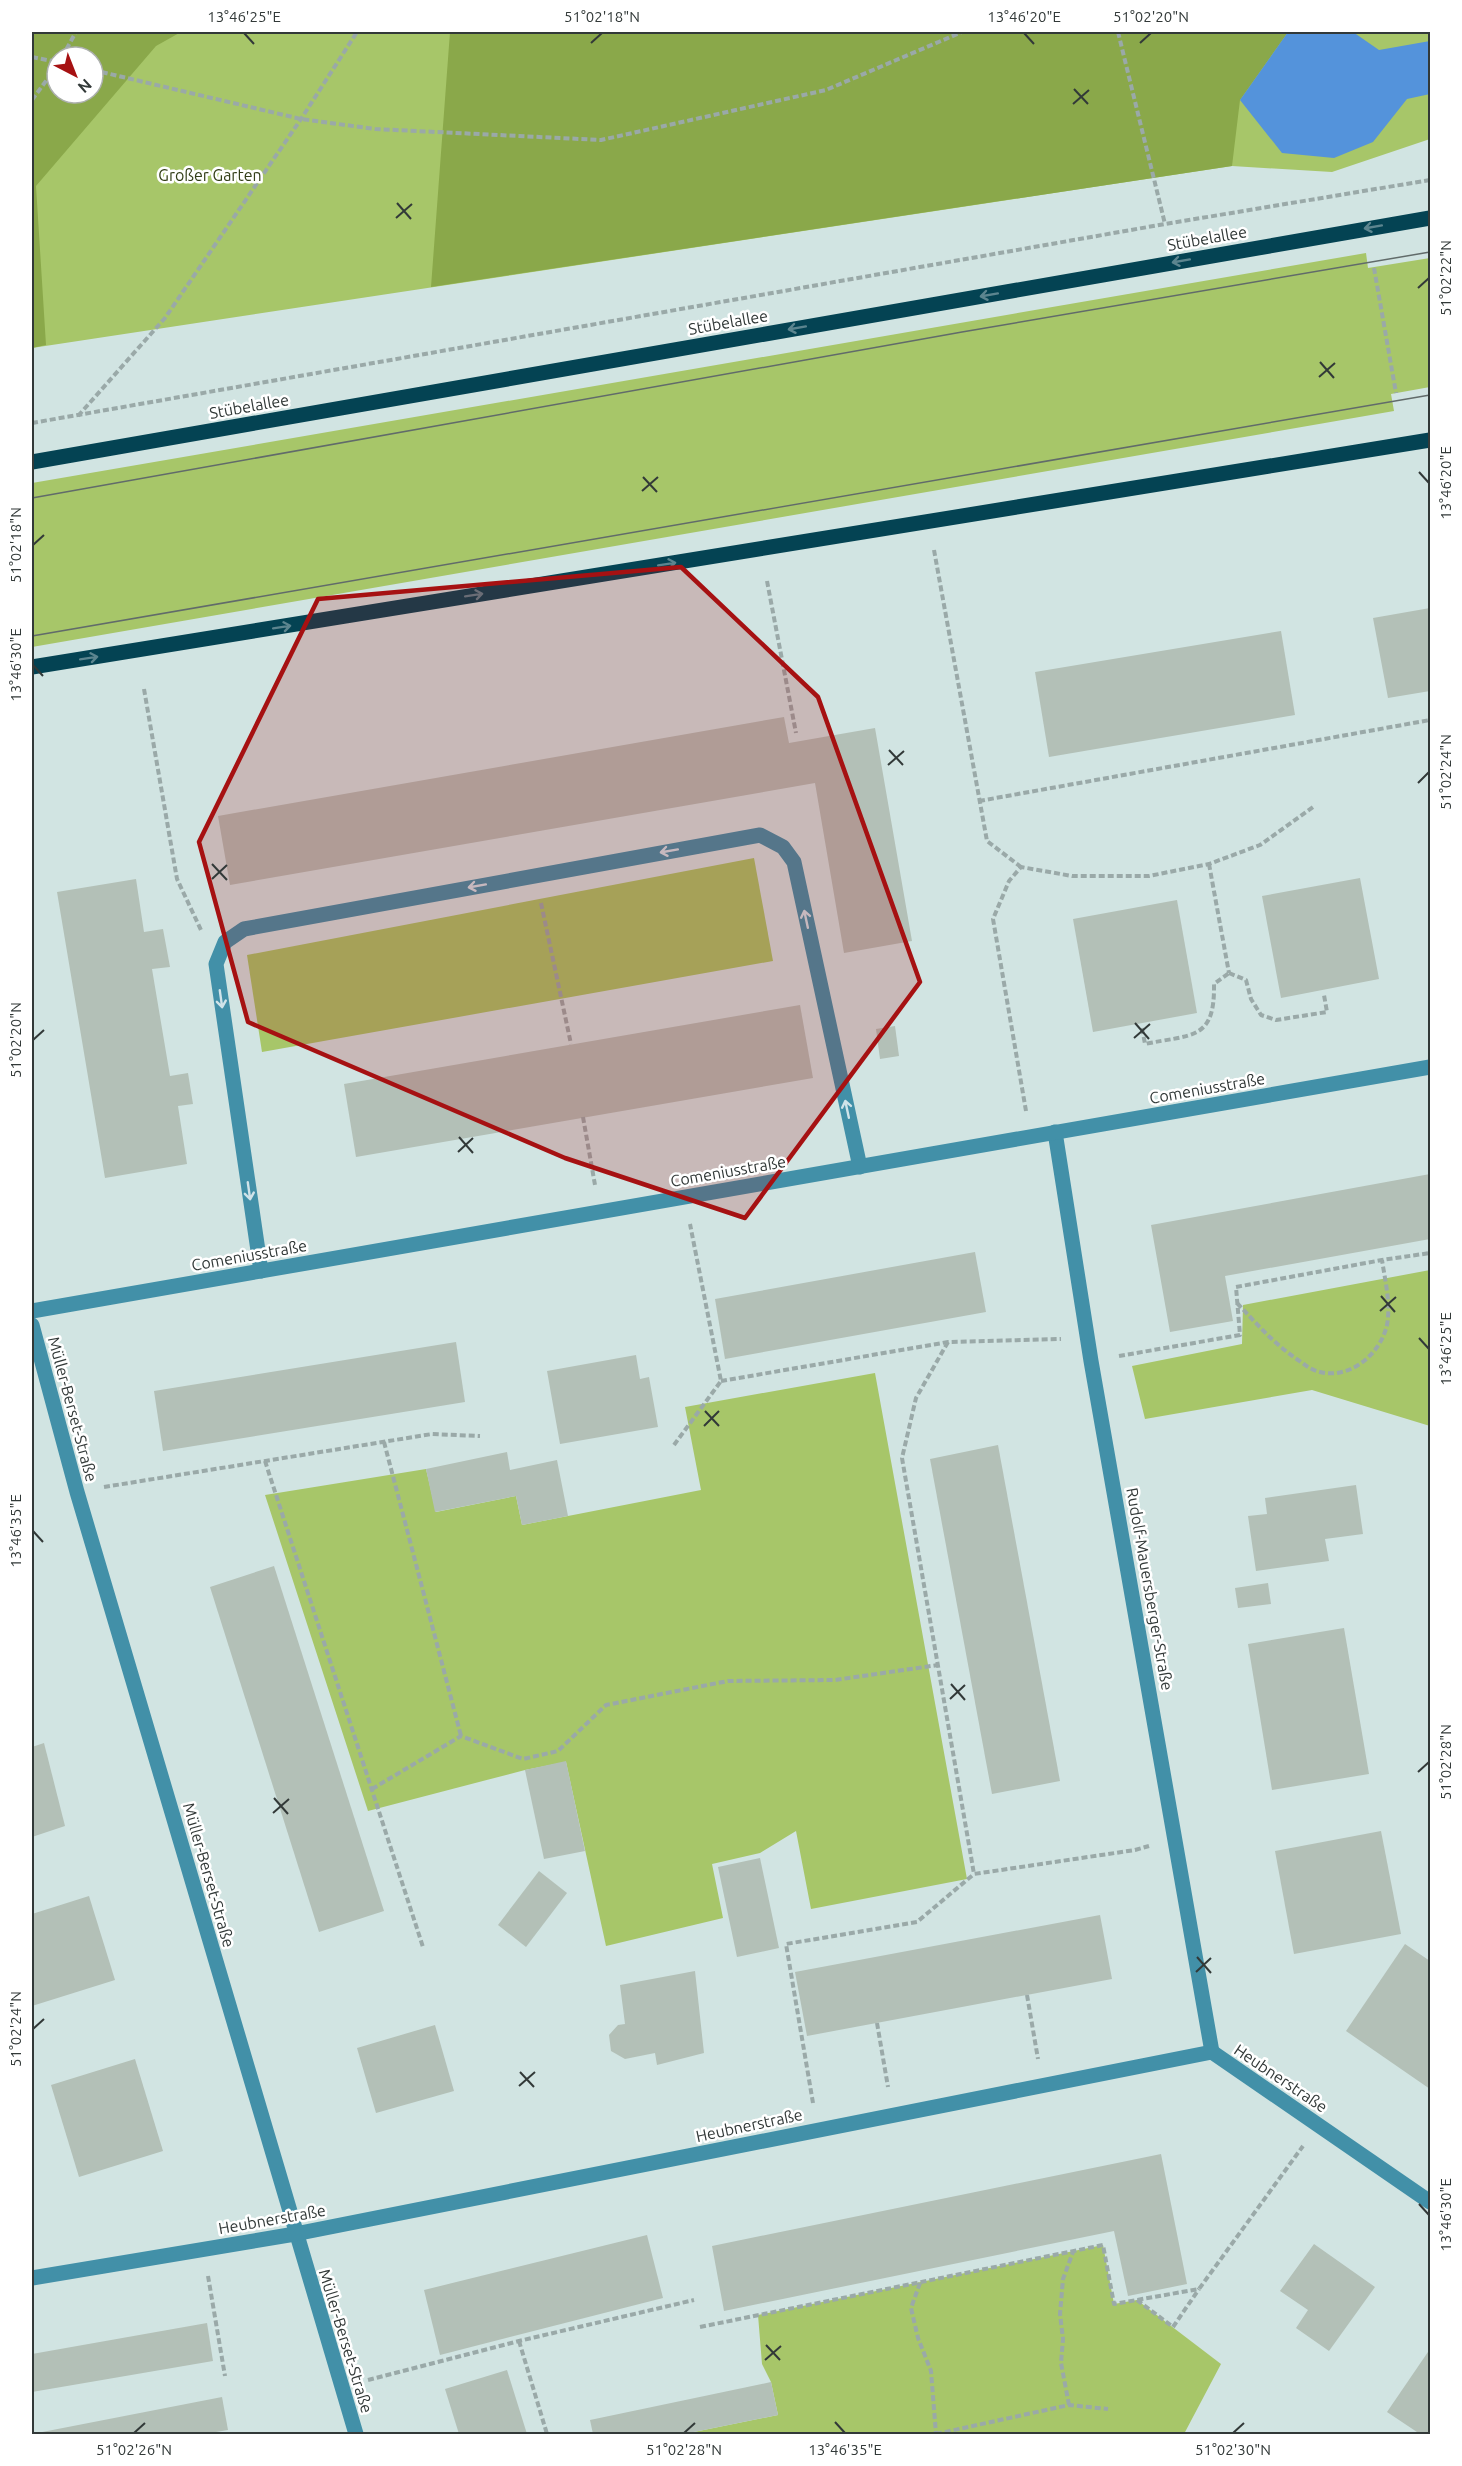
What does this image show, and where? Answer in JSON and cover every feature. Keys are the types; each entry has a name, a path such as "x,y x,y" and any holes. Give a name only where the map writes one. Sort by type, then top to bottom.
{"main road":[{"name":"Stübelallee","path":"32,462 1431,218"},
{"path":"32,667 1431,440"}],"street":[{"path":"261,1271 216,963 225,942 244,928 760,835 783,847 794,862 860,1167"},
{"name":"Comeniusstraße","path":"32,1311 1431,1067"},
{"name":"Rudolf-Mauersberger-Straße","path":"1055,1132 1091,1361 1212,2052"},
{"name":"Müller-Berset-Straße","path":"32,1325 77,1492 356,2434"},
{"name":"Heubnerstraße","path":"32,2278 295,2234 1212,2052 1431,2202"}],"path":[{"path":"78,416 165,318 301,119 357,32"},
{"path":"105,73 301,119 375,129 601,140 826,90 963,32"},
{"path":"1118,32 1165,224"},
{"path":"32,99 45,81"},
{"path":"32,423 1165,224 1431,180"},
{"path":"1374,268 1396,393"},
{"path":"934,550 987,841 1021,867 1072,876 1149,876 1209,864 1260,845 1313,807"},
{"path":"767,581 796,733"},
{"path":"144,689 177,879 216,963"},
{"path":"979,801 1431,720"},
{"path":"1209,864 1229,973"},
{"path":"1021,867 1009,881 993,919 1030,1137"},
{"path":"535,876 571,1044"},
{"path":"1229,973 1246,980 1251,999 1261,1015 1276,1020 1327,1012 1324,995"},
{"path":"1142,1028 1145,1044 1194,1034 1208,1025 1215,1004 1214,984 1229,973"},
{"path":"583,1118 600,1212"},
{"path":"684,1197 721,1381"},
{"path":"1091,1361 1240,1335 1236,1287 1431,1253"},
{"path":"1237,1302 1275,1344 1314,1371 1336,1373 1353,1370 1375,1352 1387,1325 1388,1299 1382,1260"},
{"path":"674,1445 721,1381 948,1342 1035,1341 1088,1336"},
{"path":"948,1342 916,1398 902,1458 974,1874"},
{"path":"77,1492 432,1434 480,1436"},
{"path":"384,1442 462,1736"},
{"path":"266,1461 423,1947"},
{"path":"462,1736 523,1759 558,1751 606,1705 728,1681 835,1680 938,1665"},
{"path":"372,1789 462,1736"},
{"path":"819,2129 807,2076 786,1944 917,1922 974,1874 1135,1850 1175,1837"},
{"path":"1027,1995 1042,2086"},
{"path":"877,2023 893,2115"},
{"path":"1137,2300 1173,2327 1318,2125"},
{"path":"700,2327 1103,2245 1114,2304 1199,2289"},
{"path":"1069,2405 1061,2363 1064,2339 1060,2314 1064,2279 1074,2251"},
{"path":"920,2282 911,2308 918,2338 931,2371 936,2434 1069,2405 1108,2409"},
{"path":"341,2386 694,2300"},
{"path":"212,2302 225,2376"},
{"path":"519,2341 547,2434"}],"highlighted area":[{"path":"681,567 818,697 920,982 745,1218 565,1158 248,1022 199,842 318,599"}],"green space":[{"name":"Großer Garten","path":"32,32 1430,32 1430,139 1332,172 1232,166 32,348"},
{"path":"32,32 181,32 156,46 36,186 46,345 32,348"},
{"path":"450,32 1288,32 1240,100 1232,166 431,287"},
{"path":"1366,253 1368,268 1430,258 1430,387 1391,394 1394,411 32,647 32,483"},
{"path":"754,858 773,961 262,1052 247,955"},
{"path":"1430,1270 1430,1426 1312,1390 1145,1419 1132,1366 1242,1344 1243,1305"},
{"path":"875,1373 967,1879 811,1909 796,1831 760,1853 712,1864 723,1918 606,1946 566,1762 525,1770 368,1811 265,1495 426,1469 436,1512 516,1496 522,1525 701,1490 685,1407"},
{"path":"1103,2245 1114,2304 1137,2300 1221,2364 1184,2434 684,2434 778,2415 771,2382 762,2364 758,2315"}],"water":[{"path":"1288,32 1353,32 1379,50 1430,41 1430,94 1407,99 1373,142 1334,158 1282,153 1240,100"}],"building":[{"path":"1430,608 1430,691 1388,698 1373,618"},
{"path":"1281,631 1295,715 1049,757 1035,672"},
{"path":"784,717 789,743 875,728 912,941 844,953 815,783 230,885 218,816"},
{"path":"1360,878 1379,979 1281,998 1262,896"},
{"path":"136,879 144,932 163,929 170,967 152,969 170,1076 188,1073 193,1104 178,1106 187,1164 105,1178 57,892"},
{"path":"1177,900 1197,1013 1093,1032 1073,919"},
{"path":"800,1005 813,1078 356,1157 344,1084"},
{"path":"895,1026 899,1056 880,1059 876,1029"},
{"path":"1430,1174 1430,1239 1225,1276 1233,1321 1170,1332 1151,1225"},
{"path":"975,1252 986,1312 725,1359 715,1299"},
{"path":"456,1342 465,1402 163,1451 154,1391"},
{"path":"636,1355 640,1379 649,1377 658,1427 560,1444 547,1371"},
{"path":"998,1445 1060,1781 992,1794 930,1459"},
{"path":"507,1452 510,1470 557,1460 568,1516 522,1525 516,1496 435,1512 426,1469"},
{"path":"1356,1485 1363,1534 1325,1539 1329,1561 1256,1571 1248,1516 1267,1514 1265,1498"},
{"path":"274,1566 384,1911 319,1932 210,1587"},
{"path":"1268,1583 1271,1604 1238,1608 1235,1588"},
{"path":"1344,1628 1369,1774 1272,1790 1248,1644"},
{"path":"44,1743 65,1826 32,1837 32,1747"},
{"path":"566,1761 585,1851 544,1859 525,1770"},
{"path":"1381,1831 1401,1934 1294,1954 1275,1851"},
{"path":"760,1858 779,1948 737,1957 718,1867"},
{"path":"539,1871 567,1893 526,1947 498,1925"},
{"path":"89,1896 115,1980 32,2006 32,1914"},
{"path":"1100,1915 1112,1979 807,2036 795,1972"},
{"path":"1405,1944 1430,1961 1430,2089 1346,2031"},
{"path":"695,1971 704,2053 657,2065 655,2053 625,2059 611,2051 609,2035 618,2025 625,2024 620,1985"},
{"path":"435,2025 454,2091 376,2113 357,2048"},
{"path":"135,2059 163,2151 79,2177 51,2085"},
{"path":"1161,2154 1187,2284 1128,2296 1114,2231 724,2311 712,2246"},
{"path":"647,2235 663,2298 440,2355 424,2290"},
{"path":"1314,2244 1375,2287 1329,2351 1296,2328 1308,2310 1280,2291"},
{"path":"207,2323 213,2361 32,2392 32,2354"},
{"path":"1430,2349 1430,2434 1420,2434 1387,2412"},
{"path":"507,2370 527,2434 459,2434 445,2389"},
{"path":"771,2382 778,2415 684,2434 593,2434 590,2420"},
{"path":"222,2397 228,2430 204,2434 32,2434"}],"tram line":[{"path":"32,498 962,332 1430,252"},
{"path":"32,636 1430,395"}]}
